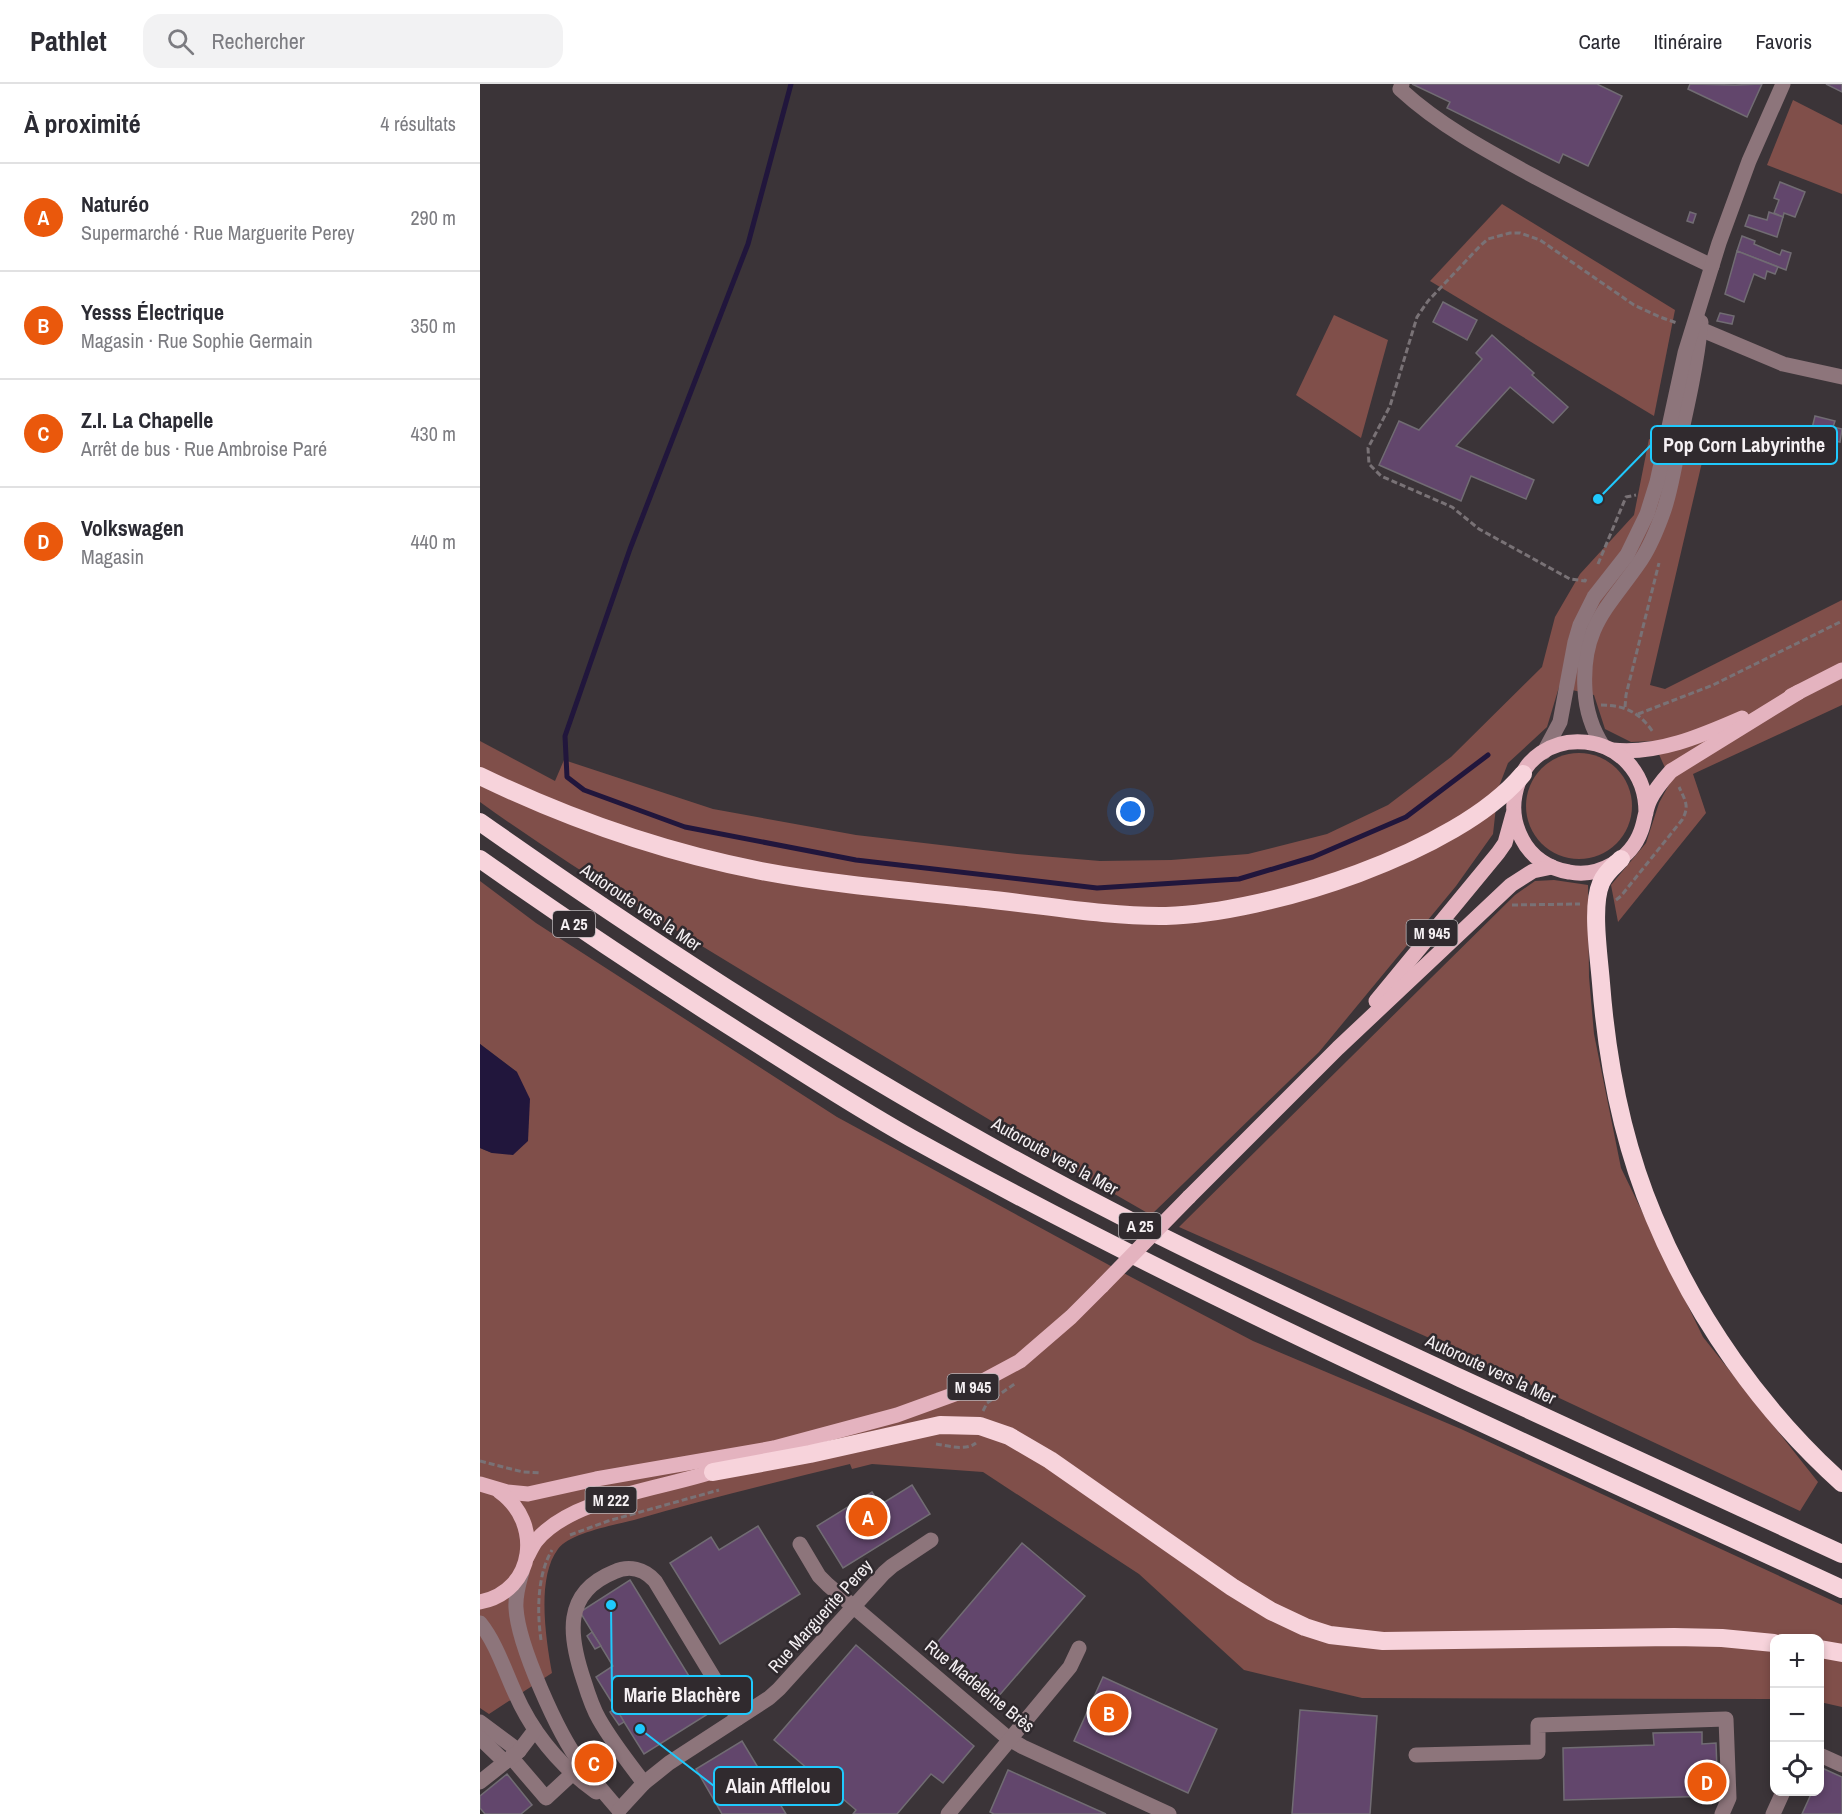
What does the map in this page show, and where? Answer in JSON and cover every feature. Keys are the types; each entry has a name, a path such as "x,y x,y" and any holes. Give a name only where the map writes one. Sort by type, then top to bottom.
{"highway":[{"path":"480,776 574,817 667,848 762,871 815,880 944,895 1167,916 1232,908 1266,901 1378,866 1441,837 1476,815 1504,794 1523,774"},
{"name":"Autoroute vers la Mer","path":"480,822 637,930 755,1006 878,1082 1046,1176 1215,1263 1842,1554"},
{"name":"A 25","path":"480,859 668,987 823,1086 993,1182 1242,1310 1842,1589"},
{"path":"1621,859 1608,872 1599,891 1597,904 1599,964 1614,1081 1639,1176 1654,1217 1678,1267 1738,1368 1784,1425 1842,1483"},
{"path":"713,1472 810,1454 940,1425 980,1426 1009,1436 1050,1460 1242,1593 1305,1627 1330,1635 1383,1641 1674,1637 1722,1638 1770,1643"},
{"path":"1824,1650 1842,1653"}],"main road":[{"path":"1799,692 1671,771 1654,792 1641,833 1629,851 1621,859 1603,869 1571,873 1552,867 1535,856 1522,841 1514,812 1515,792 1528,766 1552,747 1582,741 1628,752 1650,750 1695,737 1799,692 1842,670"},
{"path":"1607,748 1629,763 1635,772 1644,792 1646,813"},
{"name":"M 945","path":"1338,1047 1497,854 1505,843 1514,812"},
{"name":"M 945","path":"815,1438 934,1403 993,1377 1020,1361 1046,1340 1102,1286 1338,1047 1511,885 1533,871 1552,867"},
{"name":"M 222","path":"487,1486 517,1494 528,1494 596,1479 774,1448 815,1438"},
{"name":"M 222","path":"525,1561 545,1532 575,1513 603,1502 713,1472 774,1448"},
{"path":"480,1602 493,1598 515,1582 525,1561 528,1539 524,1521 512,1501 487,1486"}],"street":[{"path":"1402,84 1400,88 1412,100 1469,141 1608,216 1712,266"},
{"path":"1544,752 1560,722 1580,625 1594,597 1627,555 1638,536 1653,497 1681,368 1696,328 1712,266 1749,161 1783,84"},
{"path":"1696,328 1783,364 1842,377"},
{"path":"1607,748 1593,728 1587,706 1584,671 1588,644 1609,601 1642,558 1653,539 1668,496 1697,360 1696,328"},
{"name":"Rue Marguerite Perey","path":"622,1812 644,1783 669,1762 779,1689 892,1566 930,1540"},
{"name":"Rue Madeleine Brès","path":"800,1544 819,1576 1009,1739 1168,1814"},
{"path":"525,1561 516,1598 516,1609 527,1654 572,1751 622,1812"},
{"path":"644,1783 598,1718 578,1662 572,1635 572,1622 579,1600 596,1582 612,1572 623,1569 633,1568 649,1574 738,1718"},
{"path":"480,1623 493,1644 522,1708 548,1748 573,1773 622,1812"},
{"path":"948,1814 1070,1667 1079,1648"},
{"path":"1416,1755 1538,1752 1538,1725 1726,1719 1729,1798 1722,1814"},
{"path":"480,1722 546,1798 573,1773"},
{"path":"480,1782 511,1757 535,1730"},
{"path":"480,1738 511,1757"},
{"path":"1824,1757 1842,1765"},
{"path":"1773,1814 1782,1796"}],"path":[{"path":"1591,573 1585,581 1570,579 1479,529 1452,507 1381,476 1369,464 1368,448 1390,406 1417,317 1428,301 1480,246 1499,235 1520,233 1540,240 1634,305 1660,317 1696,328"},
{"path":"1597,565 1626,497 1632,494 1653,497"},
{"path":"1653,539 1663,546 1625,702 1625,707 1638,714 1713,685 1842,621"},
{"path":"933,1444 972,1446 979,1438"},
{"path":"566,1536 608,1521 719,1490"},
{"path":"543,1650 538,1609 549,1553 555,1545"}],"shaded area":[{"path":"1793,100 1842,125 1842,194 1767,165"},
{"path":"1502,204 1675,310 1654,416 1430,281"},
{"path":"1334,315 1388,340 1361,438 1296,395"},
{"path":"1649,439 1703,458 1650,685 1665,689 1842,600 1842,705 1693,774 1706,813 1618,922 1611,885 1646,843 1659,803 1671,781 1653,741 1631,742 1605,729 1594,695 1559,687 1547,727 1508,763 1498,789 1493,834 1456,886 1319,1052 1151,1215 679,932 558,856 480,802 480,741 555,781 564,760 713,809 856,835 1017,854 1100,861 1171,860 1248,854 1327,834 1388,805 1451,757 1542,667 1555,617 1580,574 1634,515"},
{"path":"1579,753 1599,757 1616,769 1628,786 1632,806 1628,826 1616,843 1599,855 1579,859 1559,855 1542,843 1530,826 1526,806 1530,786 1542,769 1559,757"},
{"path":"1554,880 1588,885 1589,977 1594,1034 1621,1168 1703,1337 1818,1482 1800,1511 1461,1352 1179,1227 1515,895 1535,881"},
{"path":"480,881 536,923 837,1117 1131,1277 1253,1341 1461,1429 1842,1605 1842,1707 1824,1703 1824,1634 1770,1634 1770,1699 1362,1698 1244,1670 1139,1574 983,1472 872,1464 852,1469 850,1464 604,1527 564,1543 551,1561 545,1592 545,1627 552,1673 489,1714 480,1708 480,1148 492,1153 517,1072 480,1044"},
{"path":"480,1044 517,1072 530,1099 528,1141 513,1155 492,1153 480,1148"}],"building":[{"path":"1412,84 1597,84 1622,96 1588,166 1563,154 1559,163 1447,108 1450,102"},
{"path":"1690,84 1762,84 1747,117 1688,89"},
{"path":"1826,84 1842,84 1842,92"},
{"path":"1780,182 1805,192 1795,217 1784,213 1783,217 1774,213 1779,200 1774,198"},
{"path":"1690,212 1696,214 1693,223 1687,221"},
{"path":"1769,212 1783,217 1777,237 1745,226 1749,215 1767,220"},
{"path":"1742,236 1780,255 1782,250 1791,253 1786,270 1737,251"},
{"path":"1737,251 1778,267 1775,274 1767,271 1765,279 1754,274 1744,302 1725,294"},
{"path":"1443,302 1477,320 1467,340 1433,322"},
{"path":"1720,313 1734,316 1732,324 1717,321"},
{"path":"1492,335 1568,407 1553,423 1510,387 1456,446 1534,480 1526,499 1471,476 1461,501 1379,465 1399,421 1419,430 1482,359 1476,353"},
{"path":"1815,416 1835,421 1833,427 1842,429 1840,442 1830,440 1823,462 1807,458"},
{"path":"912,1485 930,1514 843,1568 817,1526 872,1492 880,1505"},
{"path":"758,1526 800,1594 720,1644 670,1563 711,1537 719,1550"},
{"path":"1022,1543 1085,1596 997,1698 935,1645"},
{"path":"630,1580 711,1712 644,1754 596,1677 613,1666 580,1612"},
{"path":"592,1632 601,1646 595,1649 587,1636"},
{"path":"856,1645 974,1746 943,1783 931,1774 897,1814 853,1814 856,1810 774,1740"},
{"path":"1103,1677 1217,1729 1188,1793 1074,1741"},
{"path":"616,1708 624,1722 619,1725 610,1712"},
{"path":"1300,1710 1377,1716 1370,1814 1292,1814"},
{"path":"1702,1732 1702,1744 1716,1743 1718,1796 1564,1800 1563,1748 1654,1745 1653,1733"},
{"path":"742,1741 786,1814 722,1814 696,1769"},
{"path":"1824,1769 1842,1777 1842,1814 1802,1814 1810,1796 1824,1796"},
{"path":"1008,1770 1106,1814 994,1814 990,1812"},
{"path":"507,1774 532,1805 521,1814 485,1814 480,1808 480,1796"}],"waterway":[{"path":"791,84 748,244 630,549 565,736 567,777 584,790 685,827 856,860 1097,888 1239,879 1313,857 1406,817 1488,755"}],"place":[{"name":"Pop Corn Labyrinthe","path":"1598,499"},
{"name":"Naturéo","path":"868,1517"},
{"name":"Marie Blachère","path":"611,1605"},
{"name":"Yesss Électrique","path":"1109,1713"},
{"name":"Alain Afflelou","path":"640,1729"},
{"name":"Z.I. La Chapelle","path":"594,1763"},
{"name":"Volkswagen","path":"1707,1782"}]}
